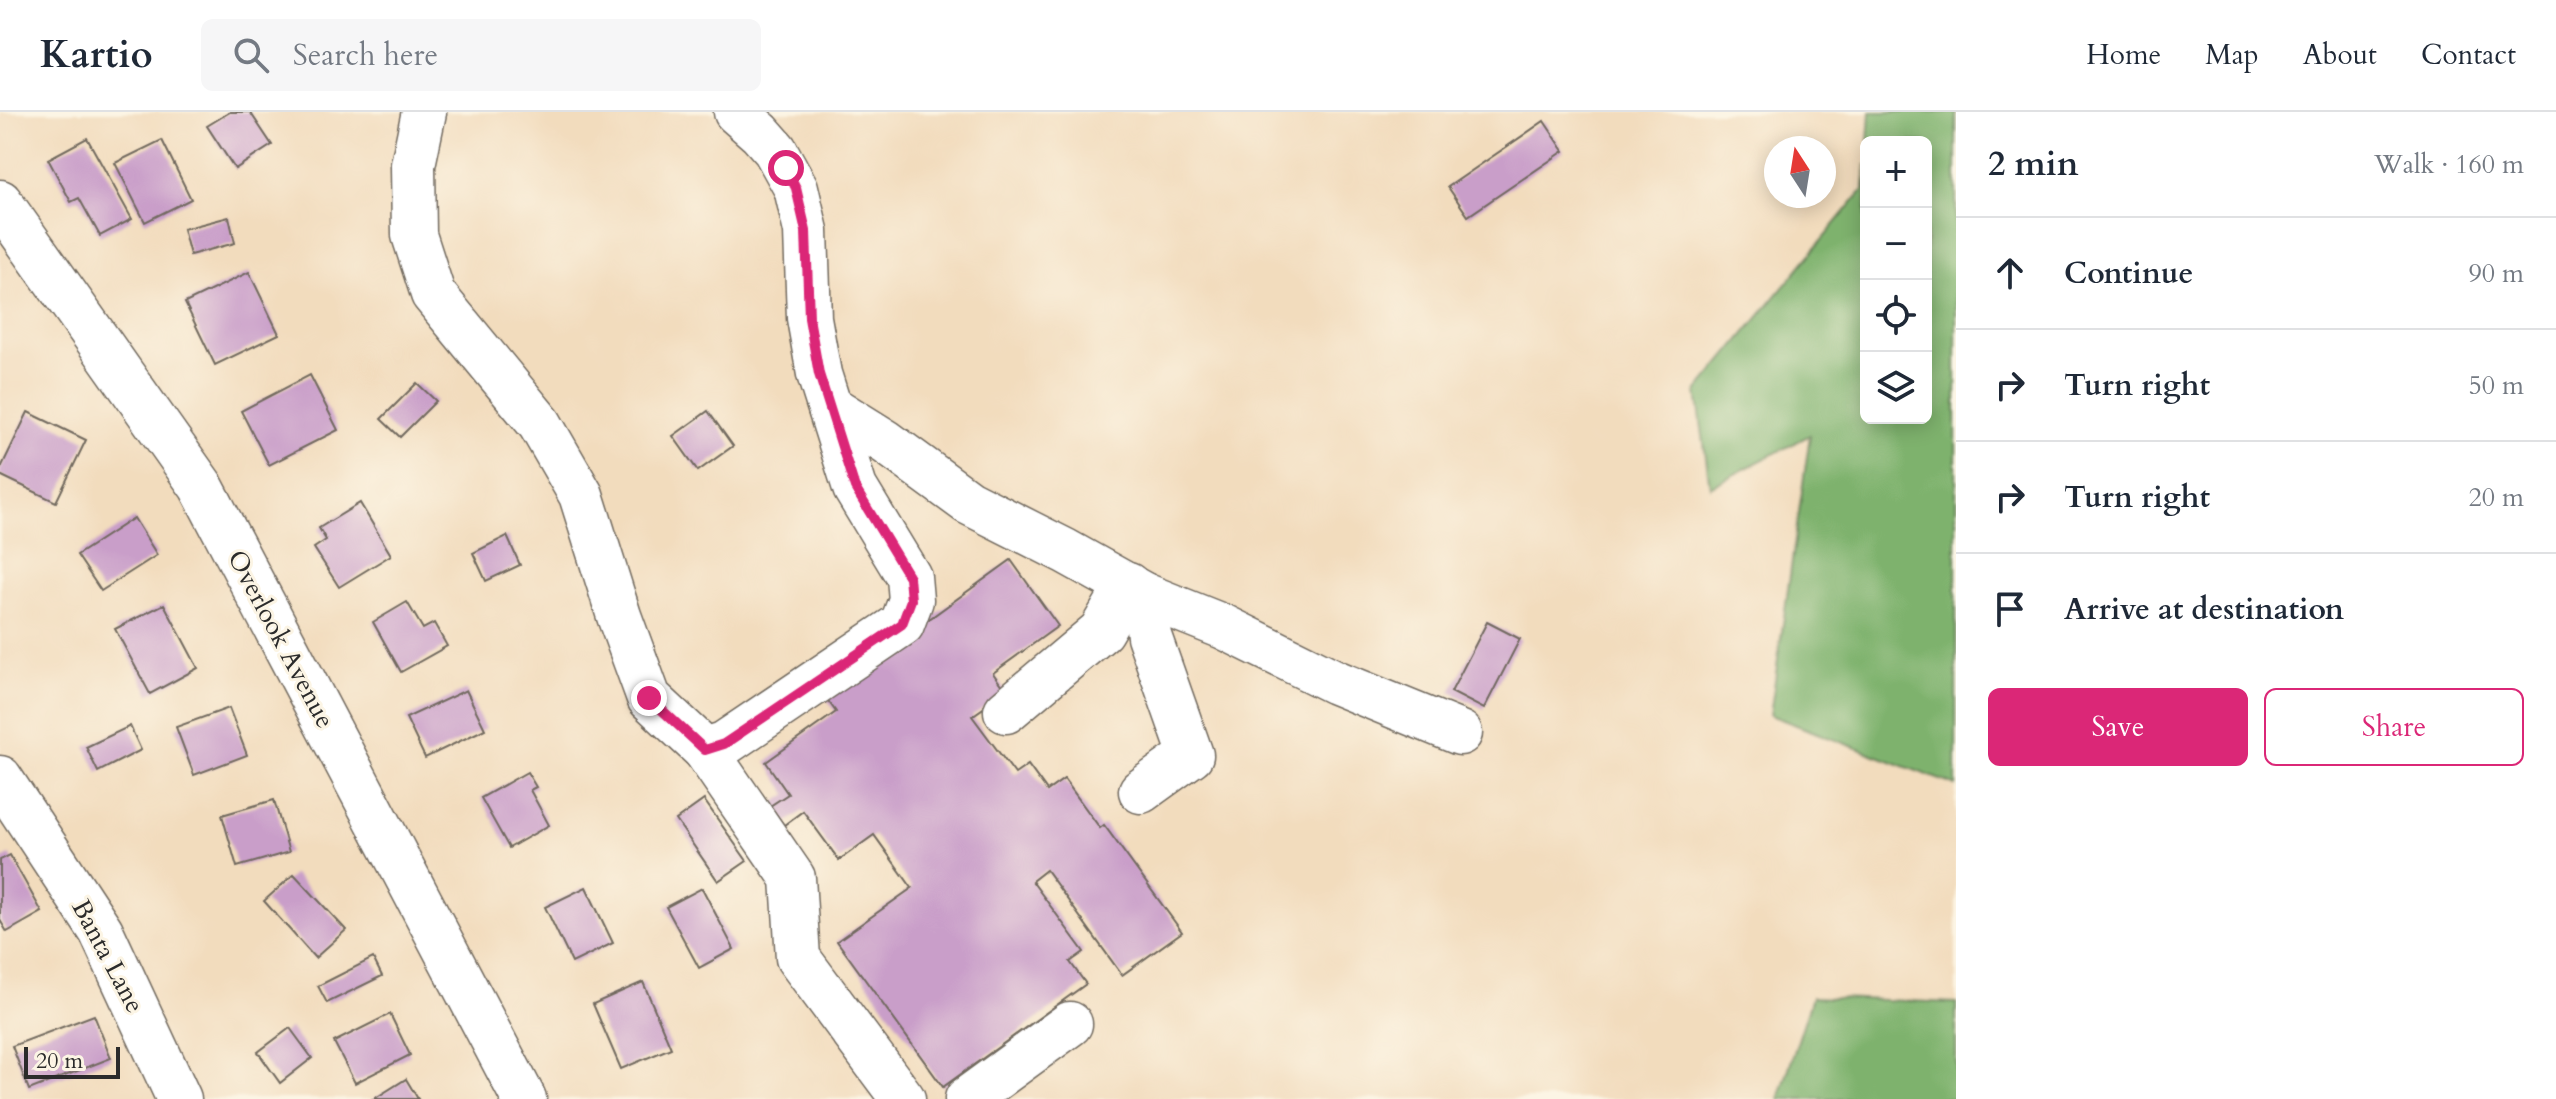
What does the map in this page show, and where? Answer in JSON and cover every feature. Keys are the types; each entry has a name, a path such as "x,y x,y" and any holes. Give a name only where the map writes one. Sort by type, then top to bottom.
{"street":[{"path":"424,112 413,165 414,235 433,294 540,424 581,495 619,616 649,698 705,750 793,878 798,958 903,1099"},
{"path":"705,750 724,744 902,624 911,600 909,577 855,488 819,374 809,318 806,231 796,188 775,150 736,112"},
{"name":"Overlook Avenue","path":"0,202 201,486 524,1099"},
{"path":"830,407 886,442 968,502 1136,590 1224,627 1335,682 1460,733"},
{"path":"1006,711 1101,631 1136,590"},
{"path":"1136,590 1191,755 1141,791"},
{"name":"Banta Lane","path":"0,778 101,931 179,1099"},
{"path":"967,1099 1070,1024"}],"green space":[{"path":"1870,112 1956,112 1956,786 1770,715 1810,435 1710,487 1697,392 1860,194 1860,424 1932,424 1932,136 1868,136"},
{"path":"1812,997 1956,1003 1956,1099 1779,1099"}],"building":[{"path":"230,112 250,112 272,145 235,169 207,126"},
{"path":"1544,121 1564,151 1468,216 1448,187"},
{"path":"87,138 132,219 100,236 79,198 71,202 48,159"},
{"path":"162,140 191,199 145,222 115,163"},
{"path":"229,217 235,243 190,255 183,229"},
{"path":"249,272 279,334 215,365 185,303"},
{"path":"310,375 338,430 269,465 241,411"},
{"path":"417,383 436,401 400,437 381,419"},
{"path":"708,411 733,446 698,471 673,436"},
{"path":"28,412 86,440 56,502 0,475"},
{"path":"360,503 391,555 339,587 314,548 326,540 319,528"},
{"path":"134,518 157,555 101,591 77,555"},
{"path":"507,536 520,565 486,581 473,553"},
{"path":"1011,560 1058,626 993,673 1006,692 972,716 1015,774 1028,765 1047,791 1064,779 1100,828 1104,825 1182,932 1122,975 1046,870 1032,881 1084,952 1070,962 1086,984 943,1087 837,941 912,888 874,835 839,860 803,811 784,825 770,806 788,794 766,762 836,712 824,695"},
{"path":"407,602 423,629 434,623 447,646 401,672 373,622"},
{"path":"164,604 198,668 150,694 115,629"},
{"path":"1487,622 1520,639 1484,709 1451,692"},
{"path":"466,690 485,729 425,758 406,718"},
{"path":"229,708 247,755 194,775 176,727"},
{"path":"130,726 141,750 98,772 86,747"},
{"path":"527,772 536,787 530,790 549,825 509,848 481,798"},
{"path":"274,800 289,852 237,867 222,815"},
{"path":"704,800 747,861 718,881 676,820"},
{"path":"10,855 42,912 7,932 0,920 0,860"},
{"path":"294,874 346,930 315,958 264,901"},
{"path":"586,887 613,943 572,963 545,907"},
{"path":"702,888 734,949 699,968 666,907"},
{"path":"373,958 382,976 327,1003 318,986"},
{"path":"643,982 671,1048 621,1069 593,1004"},
{"path":"390,1014 410,1055 355,1083 334,1042"},
{"path":"94,1015 111,1058 29,1090 12,1046"},
{"path":"290,1028 312,1058 280,1083 258,1052"},
{"path":"406,1079 418,1099 374,1099"}],"route":[{"path":"649,698 705,750 724,744 902,624 911,600 909,577 855,488 819,374 809,318 806,231 796,188 786,168"}]}
